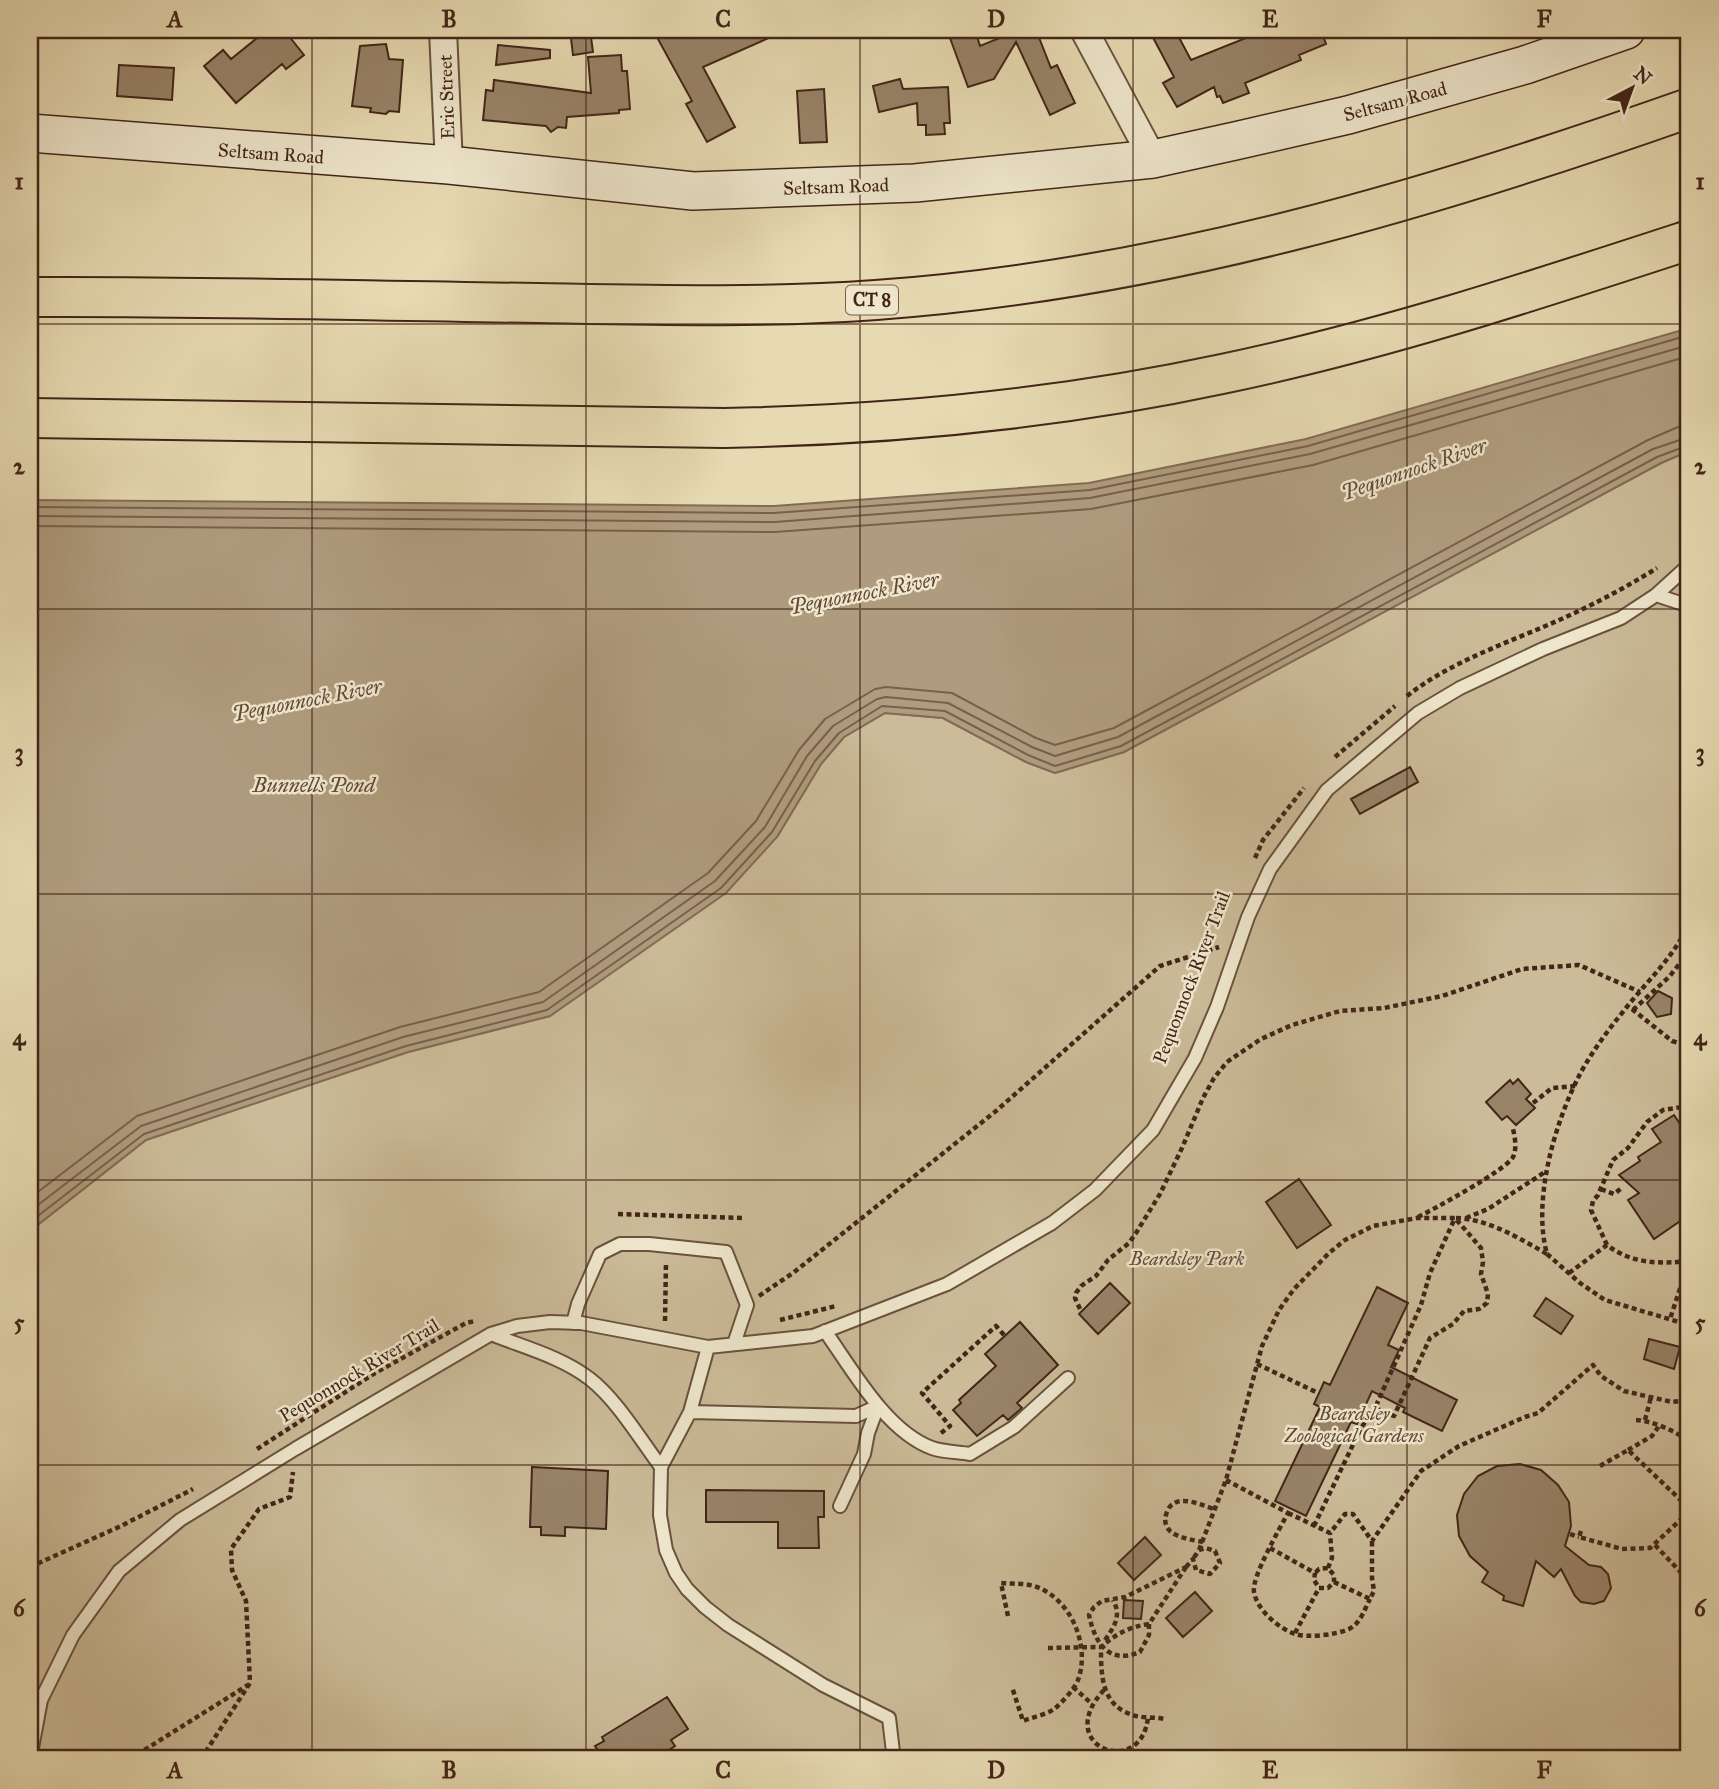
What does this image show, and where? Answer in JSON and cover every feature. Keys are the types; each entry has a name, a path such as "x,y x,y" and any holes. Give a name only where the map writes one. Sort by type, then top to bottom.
{"highway":[{"name":"CT 8","path":"30,297 727,306 877,300 963,292 1100,273 1259,240 1466,183 1689,108"},
{"path":"30,418 724,428 809,426 974,414 1140,390 1304,356 1463,312 1689,240"}],"main road":[{"name":"Seltsam Road","path":"30,133 449,165 693,191 915,183 1153,159 1348,115 1525,65 1626,30"}],"street":[{"name":"Eric Street","path":"443,30 449,165"},
{"path":"1084,30 1153,159"}],"lane":[{"path":"30,1759 41,1700 73,1635 119,1571 180,1520 491,1334 517,1326 550,1322 573,1323 708,1347 813,1336 947,1284 1052,1223 1095,1190 1153,1130 1195,1058 1217,1007 1248,917 1270,869 1327,790 1418,713 1460,688 1543,649 1621,618 1656,595 1689,565"},
{"path":"1656,595 1689,606"},
{"path":"573,1323 578,1304 600,1254 620,1244 649,1244 726,1252 747,1305 734,1344"},
{"path":"825,1331 878,1406 898,1427 932,1448 970,1454 1014,1427 1068,1378"},
{"path":"491,1334 559,1362 589,1378 608,1397 661,1467"},
{"path":"708,1347 690,1412 661,1467 660,1515 666,1550 676,1573 687,1589 728,1625 824,1685 889,1718 893,1752 897,1759"},
{"path":"690,1412 856,1416 878,1406"},
{"path":"840,1506 864,1454 878,1406"}],"path":[{"path":"1332,759 1416,690 1495,647 1596,603 1667,561"},
{"path":"1251,865 1263,840 1304,787"},
{"path":"1689,893 1689,912"},
{"path":"1547,1254 1543,1217 1545,1172 1574,1086 1595,1050 1627,1007 1682,941 1689,923"},
{"name":"Pequonnock River Trail","path":"1214,960 1222,936"},
{"path":"747,1305 793,1273 996,1111 1160,966 1219,947"},
{"path":"1633,1010 1669,977 1689,952"},
{"path":"1080,1308 1075,1298 1076,1293 1096,1276 1136,1233 1165,1184 1198,1107 1214,1079 1227,1062 1261,1039 1292,1025 1340,1011 1384,1008 1442,996 1522,969 1579,965 1640,992"},
{"path":"1627,1007 1672,1041 1689,1046"},
{"path":"1533,1103 1552,1087 1574,1086"},
{"path":"1670,1319 1689,1260 1637,1261 1619,1254 1607,1245 1591,1210 1614,1160 1628,1148 1647,1122 1663,1110 1682,1107 1689,1117"},
{"path":"1417,1218 1508,1163 1515,1151 1513,1129"},
{"path":"1466,1219 1488,1209 1545,1172"},
{"path":"1601,1189 1614,1194 1623,1187"},
{"path":"618,1214 744,1218"},
{"path":"665,1321 667,1215"},
{"path":"1048,1648 1101,1647 1121,1657 1140,1652 1149,1635 1149,1624 1203,1542 1226,1480 1262,1346 1279,1310 1310,1270 1345,1240 1373,1226 1417,1218 1466,1219 1498,1228 1547,1254 1605,1300 1689,1325"},
{"path":"1314,1526 1361,1428 1375,1408 1421,1305 1430,1273 1455,1218"},
{"path":"1375,1408 1394,1416 1430,1338 1453,1324 1464,1311 1479,1309 1487,1303 1488,1294 1481,1274 1481,1248 1455,1218"},
{"path":"1569,1273 1607,1245"},
{"path":"738,1330 839,1305"},
{"path":"653,1319 678,1324"},
{"name":"Pequonnock River Trail","path":"249,1454 375,1373 466,1323 478,1320"},
{"path":"927,1445 950,1426 922,1393 996,1326 1005,1336"},
{"path":"1257,1364 1316,1392"},
{"path":"1372,1541 1421,1471 1459,1446 1538,1413 1593,1365 1601,1376 1624,1391 1672,1402 1689,1400"},
{"path":"1645,1420 1651,1397"},
{"path":"1636,1420 1645,1420 1684,1437 1689,1442"},
{"path":"1600,1466 1652,1436 1659,1426"},
{"path":"201,1759 250,1683 246,1601 232,1570 231,1549 259,1509 290,1497 295,1449"},
{"path":"1570,1534 1622,1549 1650,1548 1689,1510 1628,1450"},
{"path":"1226,1480 1330,1533"},
{"path":"30,1567 121,1526 203,1483"},
{"path":"1203,1542 1175,1534 1168,1529 1166,1512 1180,1500 1214,1509"},
{"path":"1288,1513 1253,1591 1259,1607 1271,1619 1295,1634 1325,1634 1349,1629 1362,1617 1374,1591 1372,1541 1359,1520 1349,1513 1342,1516 1330,1533 1332,1558 1328,1568"},
{"path":"1579,1537 1581,1531"},
{"path":"1655,1545 1689,1581"},
{"path":"1193,1559 1196,1570 1201,1573 1210,1574 1218,1567 1219,1556 1215,1551 1206,1548 1199,1550"},
{"path":"1270,1548 1315,1573"},
{"path":"1164,1719 1127,1713 1116,1706 1104,1690 1101,1679 1101,1647 1089,1615 1102,1601 1125,1597 1186,1567"},
{"path":"1319,1588 1314,1580 1315,1573 1319,1569 1328,1568"},
{"path":"1319,1588 1328,1588 1334,1582 1334,1575 1328,1568"},
{"path":"1334,1582 1370,1599"},
{"path":"1008,1616 1002,1583 1035,1586 1057,1599 1073,1619 1081,1647 1077,1682 1053,1709 1023,1721 1012,1687"},
{"path":"1295,1634 1319,1588"},
{"path":"1101,1647 1118,1619 1113,1600"},
{"path":"1101,1647 1132,1626 1149,1624"},
{"path":"130,1759 250,1683"},
{"path":"1073,1687 1091,1704"},
{"path":"1104,1690 1091,1704 1086,1726 1094,1743 1107,1751 1125,1751 1138,1741 1144,1733 1148,1717"}],"green space":[{"name":"Beardsley Park","path":"1689,451 1689,1759 30,1759 30,1231 146,1140 408,1052 550,1016 777,837 821,764 844,737 885,713 943,718 1026,762 1055,773 1124,752 1661,463"}],"water":[{"name":"Bunnells Pond","path":"1689,328 1689,451 1661,463 1124,752 1055,773 1026,762 943,718 885,713 844,737 821,764 777,837 726,893 550,1016 408,1052 146,1140 30,1231 30,500 774,506 1089,483 1306,439"}],"building":[{"path":"267,30 284,30 304,55 286,69 282,64 236,103 204,66 223,50 231,59"},
{"path":"570,30 590,30 593,52 573,55"},
{"path":"653,30 787,30 703,67 735,127 707,142 686,104 692,101"},
{"path":"975,30 980,46 1012,33 1010,30 1036,30 1051,68 1057,65 1075,103 1050,115 1016,42 994,79 968,87 950,38"},
{"path":"1149,30 1175,30 1191,60 1256,34 1254,30 1321,30 1326,44 1299,55 1301,60 1245,83 1249,93 1223,103 1220,96 1217,97 1214,87 1177,107 1163,83 1174,77"},
{"path":"386,44 389,59 403,60 399,112 370,112 371,108 352,106 360,46"},
{"path":"498,45 550,50 550,58 496,65"},
{"path":"621,55 622,71 627,71 630,109 619,110 619,113 567,117 566,128 558,127 551,132 546,126 483,120 486,90 493,91 494,80 591,93 588,57"},
{"path":"119,65 174,68 172,100 117,96"},
{"path":"900,79 903,89 948,87 950,123 944,123 945,134 926,135 926,125 918,125 917,103 879,112 873,86"},
{"path":"824,89 827,142 800,143 797,91"},
{"path":"1410,767 1418,782 1360,814 1351,799"},
{"path":"1658,991 1672,998 1671,1014 1657,1017 1647,1003"},
{"path":"1518,1079 1531,1094 1526,1099 1535,1108 1516,1125 1507,1116 1502,1120 1486,1102 1510,1080 1513,1084"},
{"path":"1674,1115 1682,1127 1689,1123 1689,1215 1654,1239 1628,1200 1639,1193 1619,1175 1640,1161 1638,1157 1661,1142 1652,1129"},
{"path":"1299,1179 1331,1225 1297,1248 1266,1202"},
{"path":"1110,1283 1130,1303 1098,1334 1079,1314"},
{"path":"1377,1287 1408,1303 1388,1345 1399,1350 1391,1367 1457,1400 1442,1431 1403,1412 1405,1408 1372,1391 1357,1424 1351,1422 1306,1516 1275,1501 1320,1407 1314,1404 1324,1382 1330,1385"},
{"path":"1546,1298 1573,1316 1561,1334 1534,1316"},
{"path":"1020,1322 1058,1365 1017,1403 1022,1408 1008,1420 1003,1415 977,1436 953,1410 961,1403 959,1400 996,1366 985,1354"},
{"path":"1649,1339 1680,1347 1674,1369 1644,1359"},
{"path":"1520,1464 1541,1470 1558,1485 1569,1502 1571,1526 1565,1546 1589,1565 1601,1567 1608,1574 1611,1588 1604,1601 1594,1604 1581,1602 1561,1569 1554,1577 1536,1561 1523,1606 1503,1600 1504,1596 1482,1582 1488,1572 1470,1556 1459,1536 1457,1515 1464,1494 1478,1476 1497,1466"},
{"path":"532,1467 608,1471 606,1529 565,1527 565,1536 541,1535 541,1527 530,1527"},
{"path":"706,1490 824,1491 824,1517 818,1517 819,1548 778,1548 778,1522 706,1522"},
{"path":"1145,1537 1161,1555 1134,1580 1118,1563"},
{"path":"1195,1592 1212,1611 1183,1637 1166,1618"},
{"path":"1124,1600 1143,1601 1141,1619 1123,1618"},
{"path":"667,1697 688,1729 671,1740 675,1746 655,1759 604,1759 595,1746 604,1741 602,1737"}],"water label":[{"name":"Pequonnock River","path":"1414,469"},
{"name":"Pequonnock River","path":"864,593"},
{"name":"Pequonnock River","path":"307,700"}],"park label":[{"name":"Beardsley Zoological Gardens","path":"1354,1424"}]}
